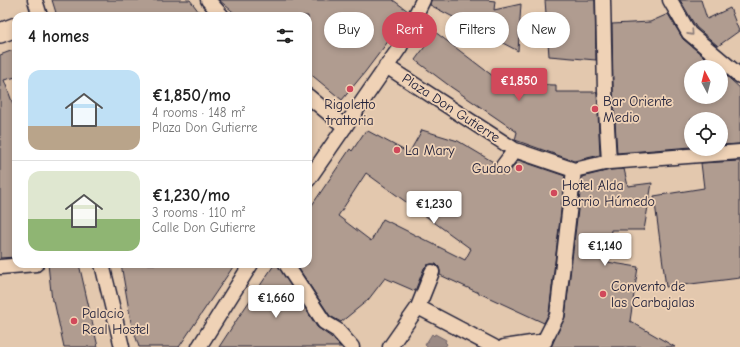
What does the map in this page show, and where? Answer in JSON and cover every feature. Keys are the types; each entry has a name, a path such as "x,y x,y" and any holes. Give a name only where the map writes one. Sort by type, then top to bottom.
{"street":[{"path":"35,0 39,12"},
{"path":"208,0 218,12"},
{"path":"312,174 400,47 423,0"},
{"path":"604,0 605,91 609,162"},
{"path":"670,0 690,32 740,76"},
{"path":"0,33 12,28"},
{"name":"Plaza Don Gutierre","path":"386,66 515,150 574,170"},
{"path":"312,102 331,115 341,132"},
{"path":"503,166 515,150"},
{"path":"504,347 543,344 557,316 574,170 609,162 740,152"},
{"path":"0,267 12,266"},
{"path":"103,268 122,347"},
{"path":"199,347 248,268"},
{"path":"289,268 324,322 337,330 352,347"},
{"path":"390,347 418,307 432,272"},
{"path":"418,307 494,347"}],"shaded area":[{"path":"432,334 446,340 445,342 447,344 445,347 427,347 425,345"}],"building":[{"path":"52,0 190,0 199,12 56,12"},
{"path":"219,0 393,0 408,11 382,12 383,48 342,100 312,75 312,12 233,12"},
{"path":"431,0 487,0 495,1 494,10 521,4 520,12 517,12 518,51 509,46 509,12 445,13 430,5"},
{"path":"545,0 595,0 596,60 549,56 548,48 570,48 570,12 546,12"},
{"path":"680,0 701,0 707,19 730,8 739,31 718,46 696,27"},
{"path":"668,14 683,39 708,60 684,60 684,104 728,104 728,77 740,88 740,144 728,145 728,112 684,112 684,148 617,153 613,91 612,24 650,22"},
{"path":"437,33 445,40 445,48 456,48 506,86 506,84 556,85 556,92 597,92 600,155 574,161 515,140 517,132 451,87 415,60 424,48 437,48"},
{"path":"12,50 12,78 4,80 12,101 12,257 0,258 0,55"},
{"path":"366,130 409,153 422,130 458,141 495,163 495,170 502,174 506,174 510,171 518,160 565,176 549,313 544,323 440,275 439,267 436,264 427,265 424,268 415,291 385,278 368,300 341,322 330,316 298,268 312,268 312,205 350,149 352,151","holes":["366,173 471,249 465,260 383,219 371,241 338,216"]},
{"path":"740,161 740,278 666,287 654,196 704,188 701,163"},
{"path":"624,169 628,186 652,183 644,230 611,230 607,262 638,267 630,321 675,347 551,347 565,317 582,177 610,170"},
{"path":"48,268 80,268 98,347 64,347 54,301 52,301"},
{"path":"122,268 232,268 179,347 139,347 131,322"},
{"path":"272,268 280,268 317,327 331,337 341,347 219,347"}],"place":[{"name":"Rigoletto trattoria","path":"350,89"},
{"name":"Bar Oriente Medio","path":"595,109"},
{"name":"La Mary","path":"397,150"},
{"name":"Gudao","path":"519,168"},
{"name":"Hotel Alda Barrio Húmedo","path":"554,193"},
{"name":"Convento de las Carbajalas","path":"603,294"},
{"name":"Palacio Real Hostel","path":"74,321"}]}
